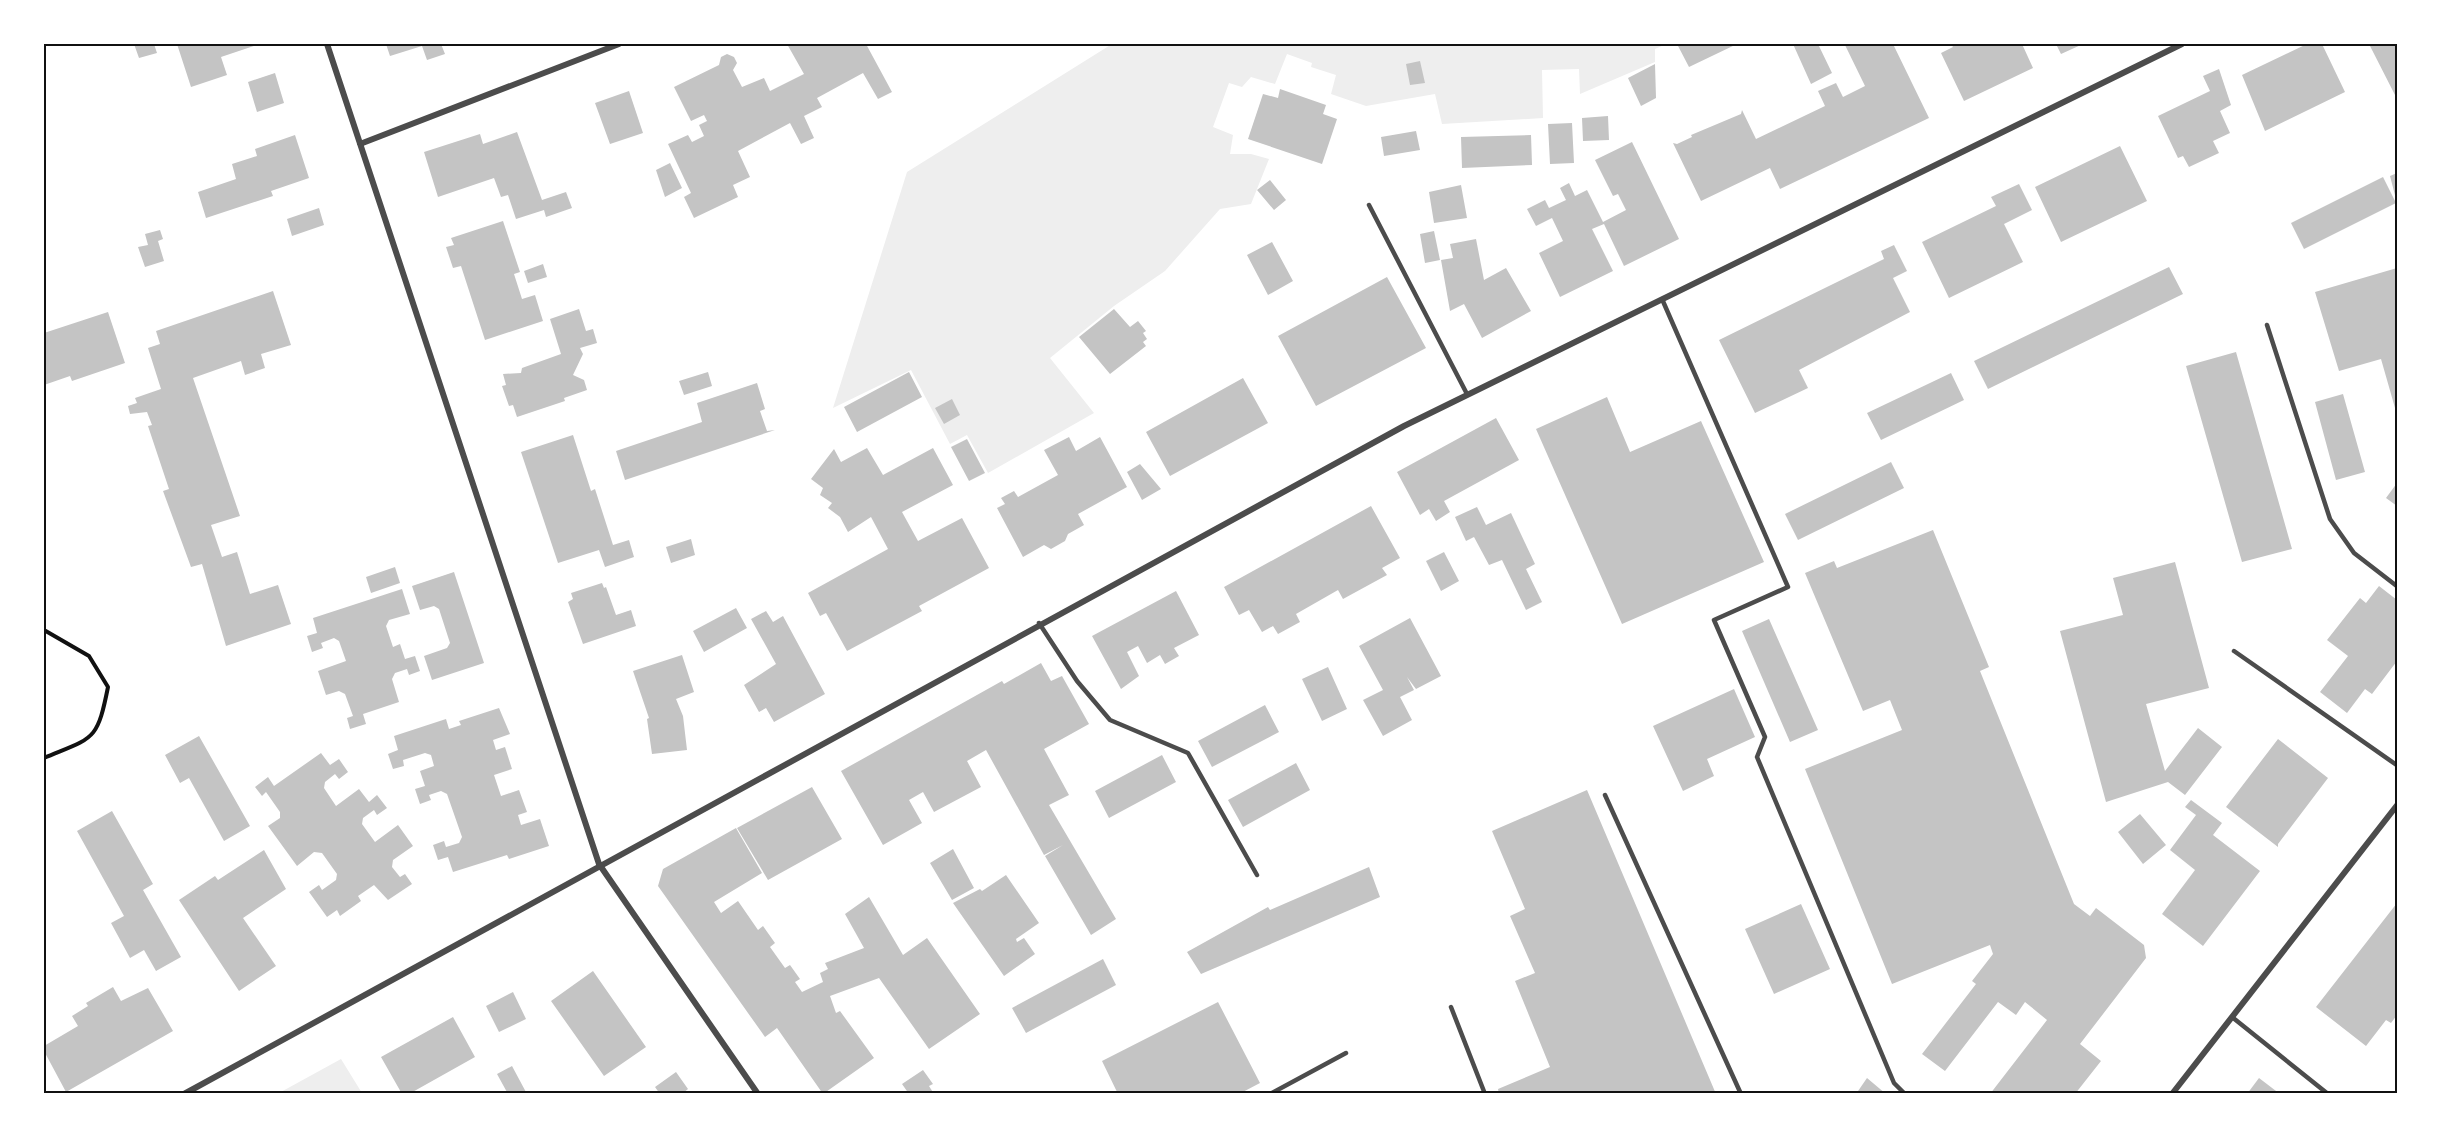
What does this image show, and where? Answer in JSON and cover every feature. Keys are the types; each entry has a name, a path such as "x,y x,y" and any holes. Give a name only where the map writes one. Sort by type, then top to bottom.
{"street":[{"path":"327,44 599,864 758,1094"},
{"path":"360,144 620,44"},
{"path":"184,1094 1039,623 1404,426 2182,44"},
{"path":"2172,1094 2397,804"}],"lane":[{"path":"1369,205 1467,394"},
{"path":"1662,299 1788,587 1714,620 1764,737 1757,757 1894,1083 1905,1094"},
{"path":"2267,325 2330,519 2354,553 2397,587"},
{"path":"1039,623 1077,681 1110,720 1188,753 1257,874"},
{"path":"2234,651 2397,766"},
{"path":"1605,795 1741,1094"},
{"path":"1451,1007 1485,1094"},
{"path":"2232,1017 2328,1094"},
{"path":"1270,1094 1346,1053"}],"path":[{"path":"44,630 88,656 108,687 102,718 91,738 44,758"}],"shaded area":[{"path":"1112,44 1666,44 1655,49 1655,62 1580,94 1579,69 1542,70 1543,118 1442,124 1435,94 1366,106 1331,94 1336,75 1311,67 1312,63 1287,54 1275,84 1251,77 1242,87 1229,83 1213,127 1233,135 1230,154 1251,154 1269,159 1251,204 1220,209 1165,271 1114,306 1050,358 1094,413 988,473 967,435 950,444 911,370 833,408 907,172"},
{"path":"341,1059 362,1093 279,1093"}],"building":[{"path":"134,44 154,44 157,53 139,58"},
{"path":"177,44 260,44 221,57 227,75 191,87"},
{"path":"386,44 441,44 445,54 427,60 422,46 390,56"},
{"path":"787,44 866,44 892,92 878,99 863,73 817,98 822,107 804,116 814,138 801,144 790,123 738,151 750,177 733,185 738,197 694,218 684,197 691,193 668,144 688,135 692,142 704,136 699,125 707,121 704,115 691,121 674,87 719,65 721,57 727,54 734,57 737,63 733,70 742,87 764,78 770,91 804,74"},
{"path":"1677,44 1737,44 1689,67"},
{"path":"1793,44 1818,44 1832,73 1811,84"},
{"path":"1893,44 1929,118 1780,189 1770,168 1701,201 1673,143 1677,144 1692,137 1691,135 1741,114 1742,110 1756,139 1825,106 1818,91 1836,83 1843,97 1865,86 1845,45"},
{"path":"1951,44 2022,44 2033,68 1964,101 1941,53 1953,47"},
{"path":"2056,44 2083,44 2061,54"},
{"path":"2307,44 2322,44 2345,92 2265,131 2242,75"},
{"path":"2369,44 2397,44 2397,94 2395,95"},
{"path":"1420,61 1425,83 1410,85 1406,64"},
{"path":"1655,64 1656,98 1641,106 1628,78"},
{"path":"2219,69 2231,105 2220,111 2230,133 2213,141 2219,153 2189,167 2183,156 2178,158 2158,116 2210,91 2203,76"},
{"path":"275,73 284,103 257,112 248,82"},
{"path":"1280,89 1326,105 1323,114 1337,119 1322,164 1248,139 1263,94 1278,98"},
{"path":"629,91 643,133 610,144 595,103"},
{"path":"1608,116 1609,140 1583,141 1582,118"},
{"path":"1572,123 1574,163 1550,164 1548,124"},
{"path":"1416,131 1420,150 1384,156 1381,137"},
{"path":"517,132 542,200 566,192 572,208 546,217 544,210 516,219 508,195 501,197 494,178 438,197 424,152 480,134 483,144"},
{"path":"295,135 309,178 271,191 273,196 206,218 198,192 236,179 232,164 257,156 255,149"},
{"path":"1531,135 1532,165 1462,168 1461,137"},
{"path":"1632,142 1679,239 1624,266 1604,224 1592,229 1613,271 1560,297 1539,253 1563,241 1552,218 1536,226 1527,209 1545,200 1549,208 1566,200 1560,188 1569,183 1575,196 1587,190 1603,222 1626,210 1618,194 1613,196 1595,160"},
{"path":"2120,146 2147,201 2061,242 2035,187"},
{"path":"670,163 682,188 665,197 656,170"},
{"path":"2397,173 2397,203 2390,176"},
{"path":"2383,177 2396,203 2304,249 2291,223"},
{"path":"1270,180 1286,200 1274,210 1257,190"},
{"path":"2019,184 2032,210 2004,224 2023,262 1949,298 1922,242 1996,206 1991,197"},
{"path":"1461,185 1467,218 1434,223 1429,192"},
{"path":"319,208 324,225 292,236 287,219"},
{"path":"503,221 520,272 514,274 522,299 535,295 543,321 485,340 461,266 453,268 446,247 454,245 451,238"},
{"path":"160,230 163,239 158,241 164,261 145,267 138,247 148,245 145,234"},
{"path":"1434,231 1440,260 1425,263 1420,234"},
{"path":"1476,239 1484,280 1506,268 1531,311 1482,338 1464,304 1450,311 1441,260 1453,258 1450,244"},
{"path":"1272,242 1293,281 1268,295 1247,255"},
{"path":"1894,245 1907,271 1893,278 1910,312 1799,370 1808,388 1755,413 1719,340 1884,259 1881,251"},
{"path":"543,264 547,277 528,283 524,271"},
{"path":"2169,267 2183,294 1988,389 1974,361"},
{"path":"2397,268 2397,415 2381,359 2339,371 2315,292"},
{"path":"1387,277 1426,348 1316,406 1278,336"},
{"path":"273,291 291,345 261,354 265,368 245,375 241,361 193,378 240,516 211,525 222,557 237,552 250,594 278,585 291,624 226,646 202,564 191,567 163,491 169,489 148,426 152,425 147,412 130,414 128,406 137,403 135,398 161,389 148,348 160,344 156,331"},
{"path":"579,309 586,331 593,329 597,343 580,348 583,354 573,375 584,380 587,390 564,398 565,401 517,417 513,405 509,406 502,386 506,385 503,374 521,373 522,368 561,354 550,319"},
{"path":"1114,309 1130,327 1138,321 1146,331 1143,333 1147,339 1143,342 1146,346 1110,374 1079,337"},
{"path":"108,312 125,363 72,381 70,376 44,385 44,333"},
{"path":"2236,352 2292,549 2242,562 2186,366"},
{"path":"708,372 712,386 684,395 679,381"},
{"path":"909,372 922,397 857,432 844,407"},
{"path":"1951,373 1964,400 1881,440 1867,413"},
{"path":"1243,378 1268,423 1170,476 1146,432"},
{"path":"757,383 765,409 760,411 767,431 775,430 625,480 616,451 702,422 697,403"},
{"path":"2343,394 2365,472 2336,480 2315,402"},
{"path":"1607,397 1630,452 1701,421 1764,562 1622,624 1536,429"},
{"path":"952,399 960,415 944,424 935,408"},
{"path":"1496,418 1519,460 1444,501 1450,512 1436,521 1429,509 1420,515 1397,472"},
{"path":"573,435 591,491 595,489 613,545 629,540 634,557 605,567 599,550 558,563 521,452"},
{"path":"1069,437 1076,451 1100,437 1127,487 1078,514 1084,525 1068,534 1065,541 1051,549 1044,545 1023,557 997,508 1005,504 1001,498 1014,491 1018,497 1058,475 1044,450"},
{"path":"967,439 985,473 969,481 951,447"},
{"path":"867,448 883,475 933,448 953,485 902,512 918,541 962,518 989,568 919,606 922,611 847,651 826,613 820,616 808,593 888,549 871,517 848,532 840,517 828,508 832,503 820,495 823,488 811,479 834,449 841,462"},
{"path":"1891,462 1904,488 1798,540 1785,514"},
{"path":"1140,464 1161,489 1142,500 1127,472"},
{"path":"2397,483 2397,506 2386,498"},
{"path":"1371,506 1400,558 1382,568 1387,575 1343,599 1338,590 1296,614 1300,622 1278,634 1273,626 1262,632 1249,610 1239,615 1224,587"},
{"path":"1477,507 1486,525 1511,513 1535,564 1526,569 1542,602 1526,610 1502,560 1489,565 1474,537 1466,541 1455,517"},
{"path":"1933,530 1989,667 1980,671 2074,904 2090,916 2096,908 2144,945 2146,958 2080,1044 2101,1061 2075,1094 1990,1094 2047,1020 2025,1002 2016,1015 1998,1002 1945,1071 1922,1054 1976,984 1972,981 1993,954 1990,945 1892,984 1805,769 1902,730 1890,700 1863,711 1805,573 1834,561 1837,568"},
{"path":"691,539 695,555 671,563 666,547"},
{"path":"1444,552 1459,581 1441,591 1426,561"},
{"path":"2175,562 2209,688 2146,704 2165,771 2198,728 2222,747 2185,795 2168,782 2106,802 2060,631 2123,615 2113,578"},
{"path":"395,567 400,583 371,593 366,577"},
{"path":"454,572 484,663 432,680 424,656 447,648 450,643 439,609 434,606 420,610 412,586"},
{"path":"602,583 604,588 606,587 616,615 631,610 636,626 583,644 568,602 573,599 571,593"},
{"path":"2379,586 2397,600 2397,661 2372,694 2365,689 2347,713 2320,692 2348,656 2327,640 2360,598 2366,603"},
{"path":"402,589 410,614 389,620 386,626 393,647 400,644 405,659 415,656 420,671 409,675 407,669 395,673 392,679 399,702 363,714 366,724 350,729 347,718 353,716 345,694 339,691 326,695 318,671 346,661 339,641 334,638 321,643 323,648 312,652 307,636 317,633 313,618"},
{"path":"1176,591 1199,635 1174,648 1179,656 1165,664 1160,655 1147,663 1138,646 1127,652 1139,676 1121,689 1092,636"},
{"path":"736,608 747,628 704,652 693,631"},
{"path":"766,611 773,622 783,616 825,694 774,722 766,708 759,712 744,685 776,664 751,619"},
{"path":"1410,618 1441,676 1416,689 1407,677 1414,690 1400,697 1412,720 1383,736 1363,700 1383,690 1359,646"},
{"path":"1769,619 1818,730 1790,742 1742,631"},
{"path":"682,655 694,692 676,699 683,716 687,750 652,754 647,719 649,718 633,671"},
{"path":"1041,663 1051,681 1062,676 1089,724 1044,749 1069,795 1049,805 1116,919 1091,935 1045,856 1063,845 1044,855 986,750 967,761 981,787 934,812 923,792 909,800 922,823 883,845 841,771 1002,681 1004,684"},
{"path":"1328,667 1347,709 1322,721 1302,679"},
{"path":"1734,689 1755,737 1707,759 1714,776 1683,791 1653,726"},
{"path":"1265,705 1279,732 1212,767 1198,741"},
{"path":"499,708 510,734 493,740 496,750 505,747 512,769 494,775 501,796 519,790 527,812 518,815 521,825 540,819 549,846 509,859 507,855 453,872 448,857 438,860 433,845 444,841 446,847 459,843 462,837 447,794 441,791 429,795 431,800 420,804 415,789 425,786 420,771 434,766 431,755 425,753 403,760 404,766 393,769 388,754 398,750 394,736 446,719 449,729 461,725 459,721"},
{"path":"199,736 250,826 224,841 189,778 180,783 165,755"},
{"path":"2278,739 2328,778 2278,847 2226,807"},
{"path":"321,753 330,765 339,759 348,772 339,779 335,774 325,782 324,788 336,806 359,789 369,802 377,795 387,808 377,815 374,810 363,818 362,824 375,842 398,825 413,846 393,860 392,867 400,877 405,874 412,884 388,900 374,885 358,896 361,901 340,916 337,910 327,917 309,892 319,885 322,890 336,880 337,874 322,853 314,852 297,866 268,826 280,818 280,812 266,792 262,796 255,787 268,777 274,786"},
{"path":"1162,755 1176,782 1109,818 1095,791"},
{"path":"1296,763 1310,790 1243,827 1228,800"},
{"path":"812,787 842,839 768,880 737,828"},
{"path":"1587,790 1716,1094 1499,1094 1498,1089 1550,1067 1515,981 1535,973 1510,916 1525,909 1492,831"},
{"path":"2191,800 2222,823 2213,835 2260,871 2203,946 2162,914 2195,870 2170,850 2196,815 2185,807"},
{"path":"112,811 153,884 143,890 181,957 156,971 144,950 130,958 111,923 124,916 77,831"},
{"path":"2140,814 2166,845 2143,864 2118,832"},
{"path":"736,828 762,873 714,902 721,913 738,901 758,930 763,926 775,943 770,947 785,968 790,965 800,979 795,982 802,992 823,982 820,973 828,969 825,963 864,948 845,914 869,897 903,955 927,938 980,1014 929,1049 879,978 830,996 836,1013 840,1011 874,1058 823,1094 777,1028 765,1037 658,886 663,869"},
{"path":"953,849 974,888 952,900 930,863"},
{"path":"264,850 286,889 243,918 276,966 239,991 179,900 215,876 218,880"},
{"path":"1369,867 1380,897 1201,974 1187,952 1268,907 1270,910"},
{"path":"1006,875 1039,923 1016,939 1017,942 1024,938 1035,954 1004,976 953,903 980,889 982,891"},
{"path":"2397,903 2397,1015 2391,1023 2386,1020 2366,1046 2316,1007"},
{"path":"1801,904 1830,969 1774,994 1745,929"},
{"path":"1103,959 1116,985 1026,1033 1012,1008"},
{"path":"593,971 646,1047 604,1076 551,1001"},
{"path":"113,987 121,1001 148,988 173,1031 66,1092 44,1051 44,1046 78,1026 72,1016 88,1006 86,1003"},
{"path":"513,992 526,1019 499,1032 486,1006"},
{"path":"1218,1002 1260,1083 1239,1094 1118,1094 1102,1061"},
{"path":"453,1017 475,1057 409,1094 402,1094 381,1057"},
{"path":"512,1066 527,1094 508,1094 497,1074"},
{"path":"923,1070 933,1084 929,1086 934,1094 909,1094 902,1084"},
{"path":"676,1072 688,1089 682,1094 660,1094 655,1087"},
{"path":"1867,1078 1886,1094 1856,1094"},
{"path":"2259,1078 2280,1094 2247,1094"}]}
